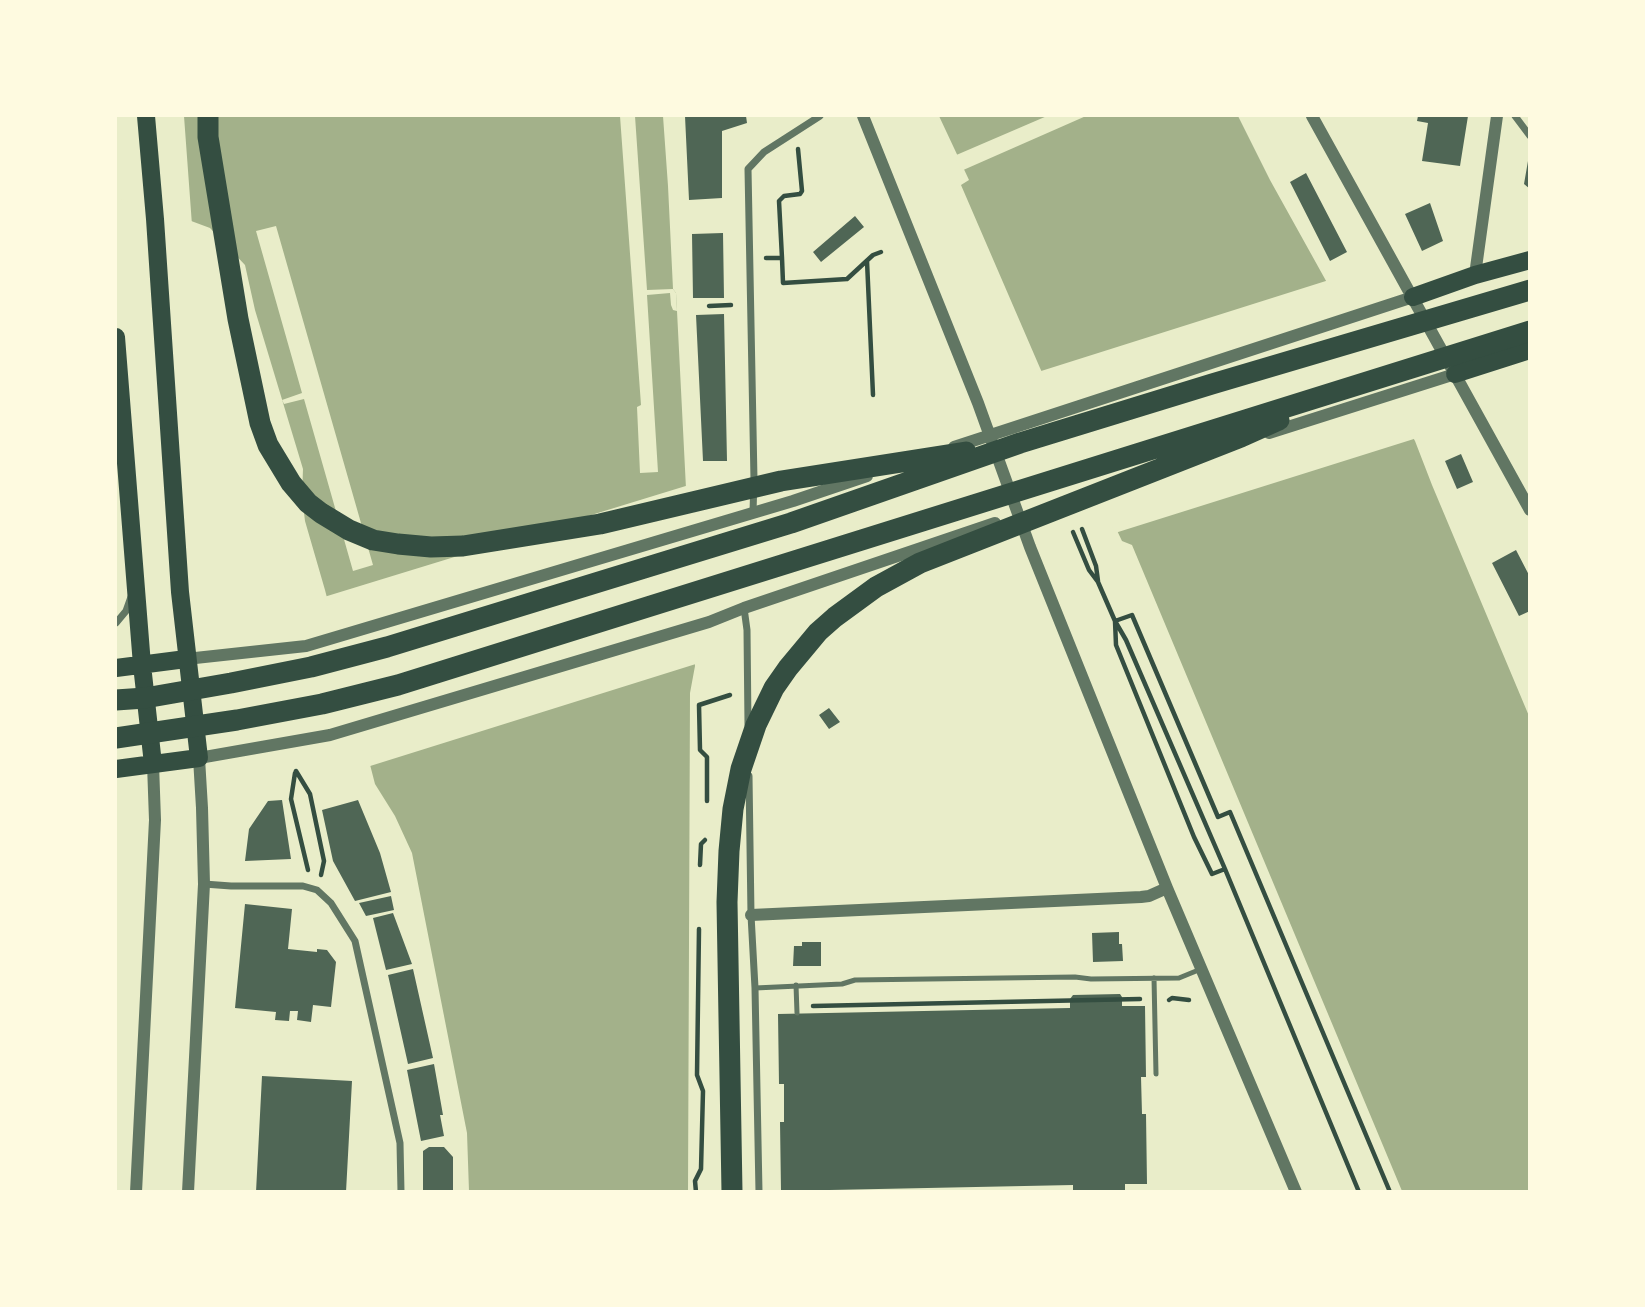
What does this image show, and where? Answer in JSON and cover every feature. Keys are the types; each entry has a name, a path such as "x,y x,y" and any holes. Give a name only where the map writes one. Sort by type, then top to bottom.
{"highway":[{"path":"208,116 208,137 236,306 260,423 278,463 308,503 349,530 373,540 431,547 472,544 600,524 781,481 1020,443"},
{"path":"116,701 311,667 387,647 791,523 1020,443 1530,290"},
{"path":"116,738 237,720 322,704 398,685 1530,331"},
{"path":"732,1192 727,902 733,809 741,769 756,725 774,688 788,668 818,632 835,617 876,587 920,563 1241,437 1371,381"}],"main road":[{"path":"116,769 199,758 180,592 146,116"},
{"path":"1413,298 1475,275 1530,260"},
{"path":"116,337 142,665 153,764"},
{"path":"1455,374 1530,350"},
{"path":"116,668 186,659"}],"street":[{"path":"753,512 748,169 764,152 820,116"},
{"path":"863,116 1167,888 1296,1192"},
{"path":"1312,116 1530,510"},
{"path":"1475,275 1497,116"},
{"path":"1514,116 1530,136"},
{"path":"186,659 306,646 793,501 1413,298"},
{"path":"188,1192 204,884 199,758 330,735 709,622 1077,495 1455,374"},
{"path":"116,623 126,611 136,586"},
{"path":"744,608 747,630 759,1192"},
{"path":"136,1192 155,820 153,764"},
{"path":"204,884 303,886 317,890 331,903 355,941 400,1143 401,1192"},
{"path":"751,915 1141,897 1167,888"}],"lane":[{"path":"755,988 842,984 869,980 1179,978 1201,969"},
{"path":"1154,978 1156,1074"},
{"path":"796,985 797,1013"}],"path":[{"path":"798,148 802,191 800,194 784,196 779,201 783,283 847,279 873,255 881,252"},
{"path":"750,258 782,258"},
{"path":"867,261 873,395"},
{"path":"709,306 731,305"},
{"path":"1082,529 1096,566 1098,582"},
{"path":"1073,532 1089,570 1098,582 1126,640 1225,869 1359,1192"},
{"path":"1115,621 1132,615 1218,817 1230,812 1390,1192"},
{"path":"1115,621 1116,645 1194,837 1212,874 1225,869"},
{"path":"296,771 310,794 324,862 317,890 306,866 291,799 296,771"},
{"path":"1163,1004 1172,998 1189,1000"},
{"path":"806,1007 1141,999 1145,1005"}],"shaded area":[{"path":"116,116 663,116 673,289 676,293 695,666 690,693 688,1191 469,1191 467,1133 412,853 395,816 375,784 305,521 303,469 255,310 245,265 210,228 116,193"},
{"path":"939,116 1238,116 1270,180 1415,441 1529,716 1529,1191 1402,1191 1132,545 1122,541 1040,368 961,185 969,180"}],"pier":[{"path":"116,116 184,116 192,225 116,197"},
{"path":"620,116 635,116 647,290 673,289 676,293 677,311 673,310 671,305 670,293 647,295 658,472 640,473 637,407 641,405"},
{"path":"1047,116 1086,116 961,171 954,156"},
{"path":"276,226 373,565 353,571 304,399 284,404 282,400 302,393 256,231"},
{"path":"1329,280 1417,438 1115,533 1038,372"},
{"path":"689,485 699,663 367,767 324,597"}],"building":[{"path":"685,116 746,116 747,123 722,131 722,198 689,200"},
{"path":"1418,116 1468,116 1460,166 1422,161 1428,123 1417,121"},
{"path":"1530,161 1530,189 1524,184"},
{"path":"1306,173 1347,252 1330,261 1290,182"},
{"path":"1430,203 1443,241 1422,251 1405,214"},
{"path":"855,216 864,227 821,262 813,252"},
{"path":"723,233 724,298 693,298 692,234"},
{"path":"724,314 727,461 703,461 696,315"},
{"path":"1461,454 1473,482 1457,489 1445,461"},
{"path":"1516,550 1530,577 1530,611 1519,616 1492,563"},
{"path":"829,708 840,722 829,729 819,715"},
{"path":"282,800 291,859 245,861 249,829 268,801"},
{"path":"358,800 380,853 391,892 355,901 333,861 322,810"},
{"path":"391,896 394,910 366,916 359,903"},
{"path":"245,904 292,909 288,949 317,952 317,949 327,950 336,962 331,1007 313,1005 311,1022 297,1020 298,1011 290,1011 289,1021 275,1020 276,1012 235,1008"},
{"path":"393,913 412,964 386,970 373,918"},
{"path":"1119,932 1123,961 1093,962 1092,933"},
{"path":"802,942 821,942 821,966 793,966 794,946 802,946"},
{"path":"413,969 433,1058 408,1064 388,975"},
{"path":"1120,994 1122,1006 1145,1006 1146,1077 1141,1077 1142,1114 1146,1114 1147,1184 1125,1184 1125,1192 1073,1192 1073,1185 781,1191 780,1122 784,1122 784,1084 779,1084 778,1014 1070,1008 1073,995"},
{"path":"434,1064 444,1136 421,1141 407,1070"},
{"path":"262,1076 352,1081 346,1192 256,1192"},
{"path":"429,1147 444,1147 453,1157 453,1192 423,1192 423,1151"}]}
